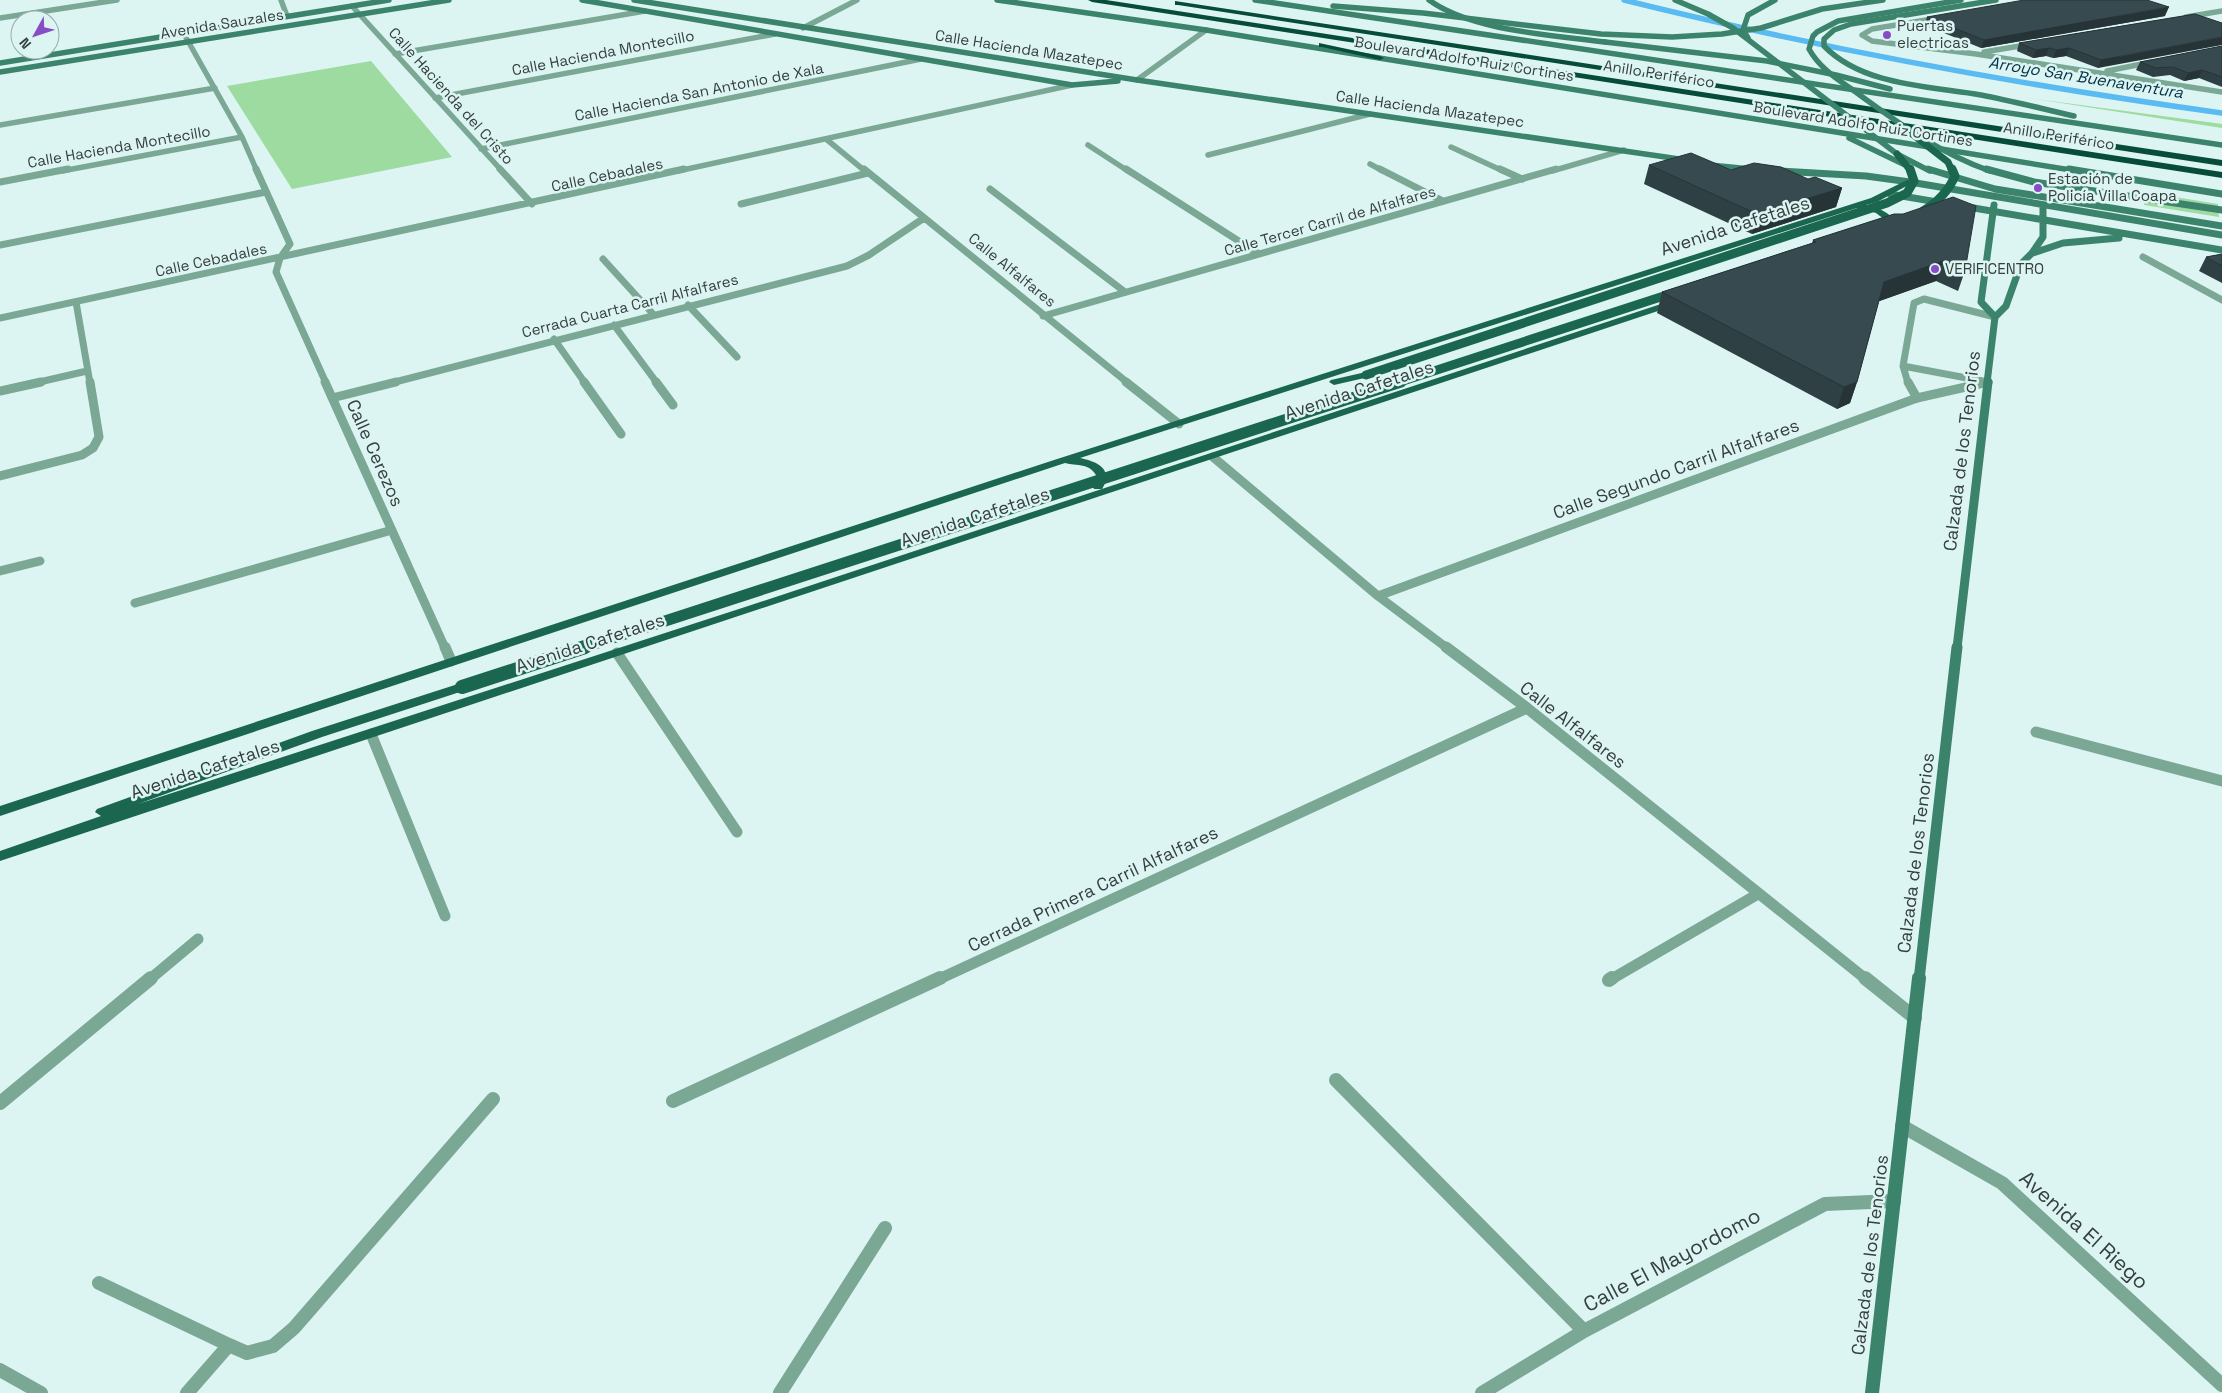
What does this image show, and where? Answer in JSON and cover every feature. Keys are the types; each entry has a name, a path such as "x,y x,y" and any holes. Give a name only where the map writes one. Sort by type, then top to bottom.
{"highway":[{"name":"Anillo Periférico","path":"1092,0 2222,175"},
{"name":"Anillo Periférico","path":"1169,2 2222,163"},
{"path":"1243,4 1348,23 1431,42"},
{"path":"1206,18 1380,58"}],"main road":[{"name":"Avenida Sauzales","path":"0,63 389,0"},
{"name":"Avenida Sauzales","path":"0,72 189,43 445,0"},
{"name":"Calle Hacienda Mazatepec","path":"582,0 1072,85"},
{"name":"Calle Hacienda Mazatepec","path":"634,0 1137,80 1691,161"},
{"name":"Boulevard Adolfo Ruiz Cortines","path":"997,0 1206,30 2222,194"},
{"name":"Boulevard Adolfo Ruiz Cortines","path":"1255,0 2222,144"},
{"path":"1429,0 1445,12 1474,21 1605,42 1778,63 1836,75 1940,102"},
{"path":"1223,410 1240,408 1308,388 1366,375 1892,201 1907,193 1914,181 1910,168 1897,154 1750,41 1721,21 1675,0"},
{"path":"1750,41 1743,30 1748,15 1775,0"},
{"path":"1287,5 1396,10 1579,32 1653,37 1707,35 1742,31 1771,26 1822,9 1883,0"},
{"path":"1911,219 1934,205 1948,192 1955,176 1948,162 1822,68 1809,49 1813,36 1822,28 1838,21 1960,0"},
{"path":"1996,0 1842,26 1826,36 1823,43 1827,51 1846,63 1874,74 1903,82 1998,98 2136,132"},
{"path":"830,43 844,34"},
{"name":"Calle Cebadales","path":"1072,85 1137,80"},
{"path":"1903,127 1959,157 2002,175 2052,185 2222,210"},
{"path":"1835,132 1904,165 1910,173 1910,182"},
{"path":"1897,154 1933,172 1995,189 2222,226"},
{"path":"1700,163 1757,170"},
{"path":"1776,171 1866,176 1910,182 2222,235"},
{"path":"1910,182 1953,203"},
{"name":"Avenida Cafetales","path":"0,810 1055,463 1851,207 1890,194 1910,182"},
{"path":"1890,194 1953,203 2222,250"},
{"path":"1995,197 1981,302 1995,317"},
{"path":"1851,207 1867,208 1890,218 1893,223 1886,229 1953,203"},
{"name":"Calzada de los Tenorios","path":"1872,1393 1995,317 2006,306 2021,264 2032,253 2043,237 2043,206"},
{"path":"2032,253 2055,245 2082,240 2150,238"},
{"name":"Avenida Cafetales","path":"1688,293 1085,500 371,734 158,801 0,855 134,799 317,734 1688,293"},
{"path":"1055,463 1074,460 1084,462 1098,469 1102,475 1102,481 1085,500"}],"street":[{"path":"0,18 117,0"},
{"path":"281,0 287,16"},
{"path":"803,28 857,0"},
{"name":"Calle Hacienda del Cristo","path":"352,6 532,204"},
{"path":"395,54 645,11"},
{"path":"2183,18 2222,11"},
{"path":"1940,18 1872,29 1862,34 1872,41 1976,54 2222,92"},
{"path":"1137,80 1206,30"},
{"path":"0,246 266,192 242,137 184,34"},
{"name":"Calle Hacienda Montecillo","path":"435,98 775,34"},
{"path":"1976,54 2035,44"},
{"name":"Calle Hacienda San Antonio de Xala","path":"481,149 921,60"},
{"path":"2099,72 2156,62"},
{"name":"Calle Cebadales","path":"0,318 532,204 1072,85"},
{"path":"0,124 215,88"},
{"path":"1208,155 1370,114"},
{"name":"Calle Hacienda Montecillo","path":"0,182 242,137"},
{"name":"Calle Alfalfares","path":"826,139 1179,424"},
{"path":"1088,145 1259,254"},
{"path":"1451,147 1522,179"},
{"name":"Calle Tercer Carril de Alfalfares","path":"1044,316 1624,150"},
{"path":"1370,164 1443,202"},
{"path":"741,204 868,173"},
{"path":"990,189 1125,292"},
{"name":"Calle Cerezos","path":"266,192 290,244 280,258 276,272 451,661"},
{"name":"Cerrada Cuarta Carril Alfalfares","path":"332,398 554,339 847,266 869,255 924,218"},
{"path":"2143,257 2222,300"},
{"path":"602,259 653,314"},
{"path":"1917,398 1908,385 1903,366 1914,303 1917,300 1924,299 1995,317"},
{"path":"0,476 68,459 92,450 97,443 99,437 76,302"},
{"path":"688,305 737,357"},
{"path":"614,325 673,404"},
{"path":"554,339 621,434"},
{"path":"1903,366 1988,382"},
{"path":"0,391 88,371"},
{"name":"Calle Segundo Carril Alfalfares","path":"1378,596 1917,398 1988,382"},
{"name":"Calle Alfalfares","path":"1213,457 1378,596 1527,708 1915,1018"},
{"path":"135,603 392,530"},
{"path":"0,571 40,561"},
{"path":"617,653 736,832"},
{"name":"Cerrada Primera Carril Alfalfares","path":"674,1101 1527,708"},
{"path":"2036,732 2222,781"},
{"path":"371,734 445,916"},
{"path":"1609,980 1758,894"},
{"path":"0,1103 198,939"},
{"path":"1336,1080 1584,1331"},
{"path":"99,1283 247,1353 273,1346 294,1328 494,1099"},
{"name":"Avenida El Riego","path":"1902,1126 2002,1183 2222,1384"},
{"name":"Calle El Mayordomo","path":"1482,1393 1584,1331 1825,1204 1894,1201"},
{"path":"780,1393 885,1228"},
{"path":"187,1393 229,1345"},
{"path":"0,1370 41,1393"}],"green space":[{"path":"371,61 452,157 292,189 227,86"},
{"path":"2028,98 2222,124 2222,128"},
{"path":"2144,192 2218,204 2219,217 2144,205"}],"building":[{"path":"2024,0 2147,0 2169,7 1984,40 1927,17"},
{"path":"2195,14 2222,23 2222,37 2101,60 2069,48 2036,50 2019,43"},
{"path":"2222,46 2222,77 2202,70 2188,73 2173,67 2156,68 2140,62"},
{"path":"1691,153 1731,170 1754,163 1781,167 1808,179 1815,177 1842,188 1757,214 1649,165"},
{"path":"1953,197 1976,206 1965,271 1943,261 1884,282 1857,382 1844,387 1662,292 1816,242 1813,240 1894,214 1903,214"},
{"path":"2222,254 2222,266 2206,257"}],"waterway":[{"name":"Arroyo San Buenaventura","path":"1624,0 1847,50 1997,78 2222,113"}],"place":[{"name":"Puertas electricas","path":"1887,35"},
{"name":"Estación de Policía Villa Coapa","path":"2038,188"},
{"name":"VERIFICENTRO","path":"1935,269"}]}
